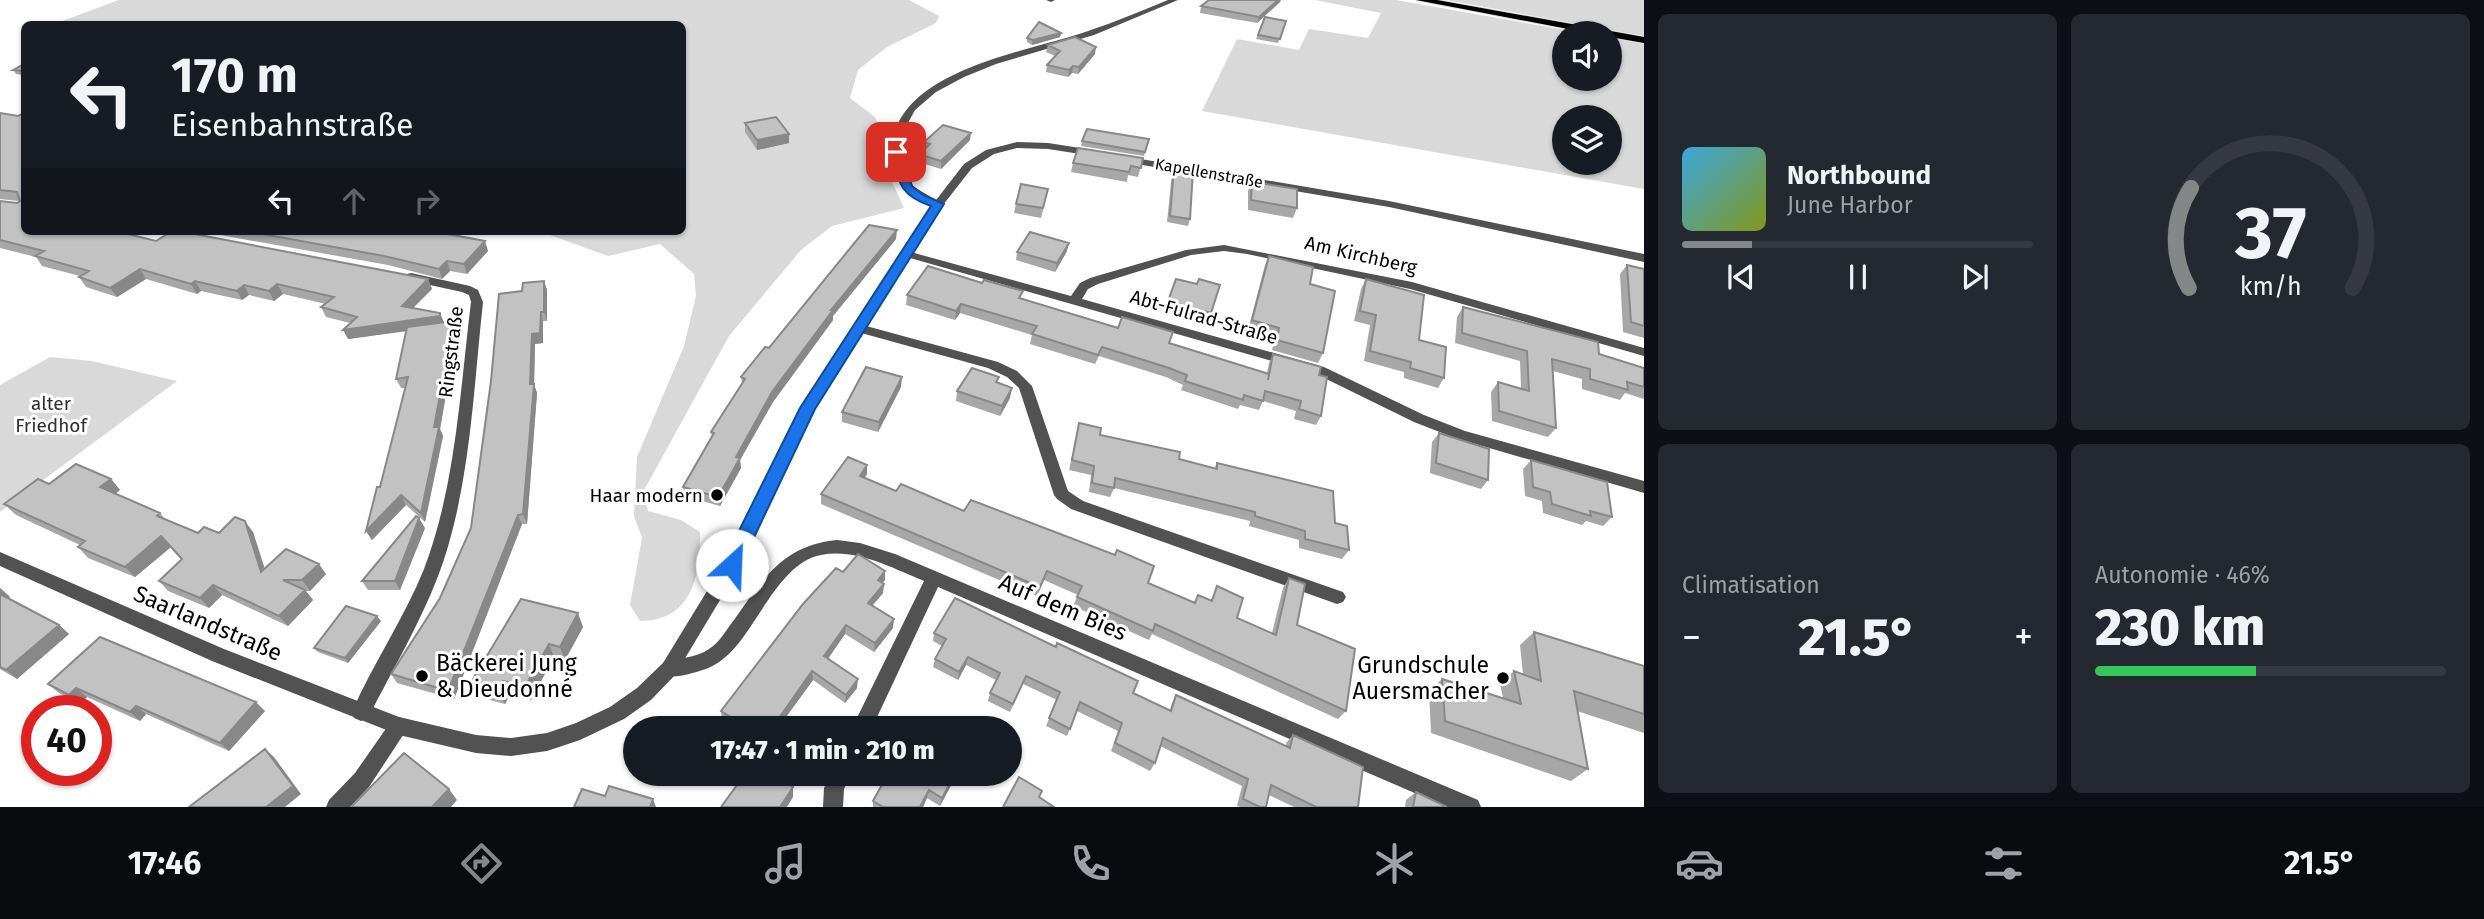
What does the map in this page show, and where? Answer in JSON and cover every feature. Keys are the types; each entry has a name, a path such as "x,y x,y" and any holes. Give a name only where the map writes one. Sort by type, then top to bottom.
{"main road":[{"path":"1421,0 1552,24"},
{"path":"1622,36 1644,40"}],"street":[{"path":"938,204 919,198 907,187 896,152 900,126 928,93 946,80 968,71 1082,36 1174,0"},
{"path":"336,807 362,780 399,726 476,744 511,747 547,742 580,731 617,713 644,694 669,669 732,565 808,408 938,204 968,166 978,158 1003,148 1031,145 1105,155"},
{"name":"Kapellenstraße","path":"1117,158 1389,204 1644,258"},
{"path":"191,235 204,237"},
{"name":"Am Kirchberg","path":"1075,300 1084,286 1094,281 1190,252 1224,248 1385,279 1644,352"},
{"name":"Abt-Fulrad-Straße","path":"907,254 1319,370 1361,387 1431,424 1461,435 1644,486"},
{"name":"Ringstraße","path":"361,712 415,607 438,551 453,498 477,302 474,293 466,289 401,275"},
{"path":"859,328 993,365 1012,374 1024,386 1032,402 1062,495 1076,505 1337,597"},
{"name":"Auf dem Bies","path":"669,669 698,664 717,654 780,570 797,556 815,548 839,545 861,549 1471,807"},
{"name":"Saarlandstraße","path":"0,559 218,655 399,726"},
{"path":"868,716 933,579"},
{"path":"833,807 835,786"}],"green space":[{"path":"119,0 909,0 939,16 936,23 887,47 858,70 850,98 875,117 881,131 883,162 904,208 832,226 801,250 729,336 643,492 648,511 681,520 700,532 700,548 695,579 682,604 658,619 640,621 630,605 642,538 634,516 637,457 684,346 696,296 694,274 660,244 608,256 550,235 686,235 686,21 62,21"},
{"path":"1315,0 1396,0 1552,28 1552,91 1622,91 1622,40 1644,44 1644,189 1565,175 1622,175 1622,105 1552,105 1552,173 1202,111 1237,39 1299,50 1309,29 1368,38 1381,13"},
{"path":"1446,0 1644,0 1644,36 1622,32 1622,21 1562,21"},
{"name":"alter Friedhof","path":"50,357 92,361 177,381 0,512 0,385"}],"building":[{"path":"1209,0 1278,0 1259,17 1201,6"},
{"path":"1265,17 1286,21 1280,39 1258,35"},
{"path":"1039,22 1061,33 1033,40 1027,38"},
{"path":"1075,37 1096,47 1079,67 1073,66 1069,70 1047,65 1060,51 1048,45"},
{"path":"0,113 21,114 21,235 132,235 156,241 166,235 200,235 428,279 402,306 440,313 440,316 343,330 357,317 321,307 334,297 277,284 269,291 244,285 237,291 195,281 191,284 140,269 110,288 79,277 89,271 35,256 44,251 0,240 0,201 20,201 17,192 0,190"},
{"path":"776,117 789,134 757,140 745,123"},
{"path":"943,125 971,133 941,161 919,154 930,144 924,142"},
{"path":"1087,129 1149,139 1145,152 1082,141"},
{"path":"1078,148 1143,158 1141,168 1131,166 1129,172 1073,163"},
{"path":"1174,167 1193,170 1190,219 1170,216"},
{"path":"1252,182 1297,189 1297,208 1251,200"},
{"path":"1021,184 1048,189 1043,208 1016,204"},
{"path":"869,225 897,230 831,310 772,392 736,457 740,458 718,497 683,487 714,433 711,432 745,379 741,377 765,347 769,348"},
{"path":"1030,232 1069,243 1057,263 1017,252"},
{"path":"268,235 453,235 485,241 464,264 447,261 439,269"},
{"path":"1269,256 1313,267 1310,284 1335,291 1323,353 1277,340 1279,328 1252,320"},
{"path":"1627,265 1644,269 1644,326 1631,322"},
{"path":"928,266 982,283 984,280 1023,291 1019,298 1118,328 1122,317 1173,332 1169,343 1269,374 1268,380 1273,354 1321,367 1319,375 1327,377 1321,416 1299,409 1301,401 1265,391 1263,401 1244,395 1243,400 1185,381 1187,375 1169,368 1102,347 1098,355 1032,334 1037,326 961,304 956,311 907,295"},
{"path":"1176,279 1197,284 1199,279 1220,285 1211,313 1168,301"},
{"path":"1366,279 1424,295 1419,340 1446,347 1444,378 1410,368 1411,362 1370,351 1376,315 1360,311"},
{"path":"544,281 544,312 541,312 540,333 532,334 530,384 534,384 523,514 518,515 448,691 391,674 440,598 471,528 491,381 499,294 522,291 523,283"},
{"path":"1463,307 1598,342 1599,354 1644,368 1644,387 1627,382 1628,390 1590,379 1590,369 1552,359 1556,428 1499,411 1498,382 1529,391 1527,351 1462,333"},
{"path":"454,321 434,427 439,427 421,513 401,495 366,531 408,377 396,379 407,327"},
{"path":"866,367 902,377 879,422 842,412"},
{"path":"972,368 999,377 996,382 1012,388 1002,406 957,391"},
{"path":"1079,423 1101,428 1100,435 1180,452 1179,459 1217,469 1217,463 1333,491 1335,523 1347,526 1349,550 1305,539 1305,531 1255,516 1255,512 1115,478 1114,488 1092,483 1094,466 1072,460"},
{"path":"1439,433 1489,449 1488,480 1436,463"},
{"path":"848,457 867,465 860,476 896,491 901,484 964,511 971,500 1115,555 1117,550 1154,566 1148,583 1195,603 1198,595 1212,601 1217,586 1243,598 1237,618 1276,635 1289,578 1305,584 1297,625 1355,649 1346,711 1155,624 1153,631 1077,597 1082,586 1047,571 1040,587 821,494"},
{"path":"1531,460 1607,482 1612,517 1590,511 1591,516 1552,504 1550,492 1533,487"},
{"path":"76,464 111,479 100,487 198,533 204,527 219,533 235,517 245,521 261,572 286,549 319,564 302,580 283,580 305,590 279,616 213,585 200,598 159,581 182,559 161,536 125,567 78,547 85,541 4,504 38,479 49,484"},
{"path":"416,516 419,518 395,581 362,581"},
{"path":"858,554 885,571 878,580 884,584 868,603 894,619 875,643 846,625 824,656 858,679 846,695 812,671 780,716 729,716 721,711 803,604 836,568 843,572"},
{"path":"0,594 59,625 6,670 0,667"},
{"path":"955,598 1056,647 1057,643 1138,681 1133,693 1171,711 1176,695 1290,748 1293,735 1363,767 1358,807 1316,807 1271,785 1266,807 1260,807 1243,799 1248,779 1163,738 1155,763 1115,743 1122,723 1080,702 1070,729 1049,718 1060,692 1026,676 1013,704 990,693 1000,673 968,657 959,672 935,659 946,639 934,633"},
{"path":"521,599 578,613 560,647 549,644 525,687 503,681 498,691 470,684"},
{"path":"346,606 377,616 345,658 314,648"},
{"path":"1534,632 1644,666 1644,714 1574,691 1588,769 1445,721 1442,679 1521,704 1514,671 1541,681"},
{"path":"100,637 256,702 220,743 136,706 130,712 112,704 112,695 92,695 76,688 69,695 48,684"},
{"path":"265,749 293,786 266,807 189,807"},
{"path":"404,753 449,789 432,807 351,807"},
{"path":"1022,779 1042,791 1039,797 1054,807 1003,807 1014,786 1022,786"},
{"path":"609,786 653,799 650,807 574,807 582,789 605,796"},
{"path":"736,786 793,787 780,807 721,807"},
{"path":"881,786 948,786 942,798 929,790 920,807 883,807 873,801"},
{"path":"1416,792 1447,807 1413,807"}],"place":[{"name":"Haar modern","path":"717,495"},
{"name":"Bäckerei Jung & Dieudonné","path":"422,676"},
{"name":"Grundschule Auersmacher","path":"1503,678"}],"route":[{"path":"732,565 808,408 938,204 919,198 907,187 899,169 896,152"}]}
